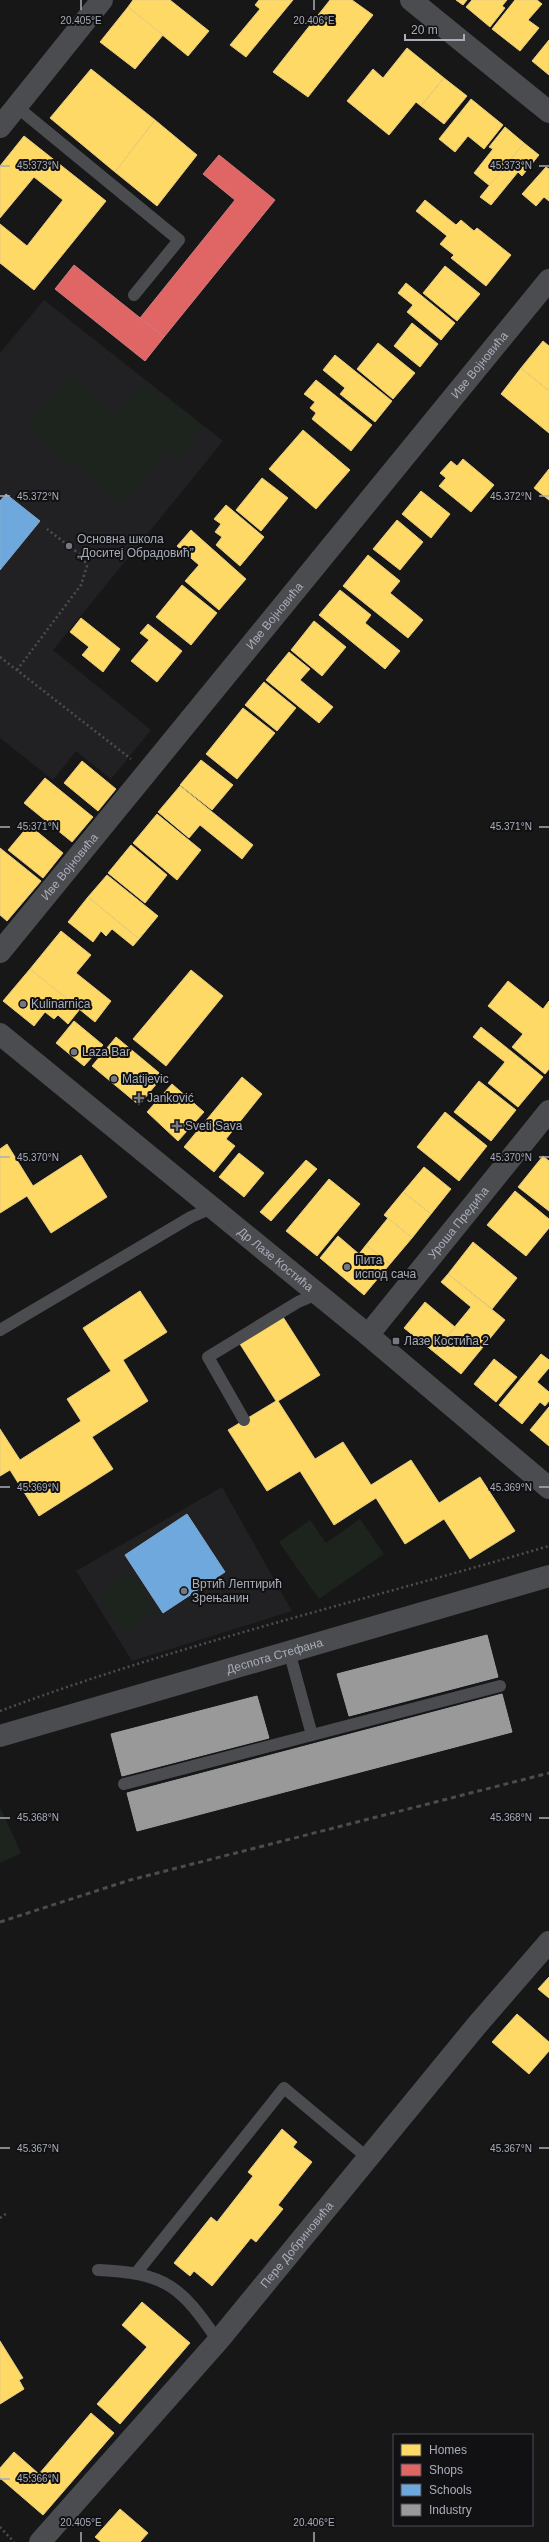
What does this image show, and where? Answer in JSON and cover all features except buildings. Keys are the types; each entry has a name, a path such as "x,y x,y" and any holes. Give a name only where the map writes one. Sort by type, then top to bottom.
{"street":[{"path":"0,127 8,111 102,0"},
{"path":"411,0 549,112"},
{"name":"Иве Војновића","path":"0,952 549,280"},
{"name":"Др Лазе Костића","path":"0,1034 368,1335 549,1488"},
{"name":"Уроша Предића","path":"368,1335 549,1111"},
{"name":"Деспота Стефана","path":"0,1736 549,1576"},
{"name":"Пере Добриновића","path":"40,2542 218,2341 369,2159 477,2025 549,1942"}],"lane":[{"path":"8,111 179,240 134,295"},
{"path":"0,1330 191,1216 212,1208"},
{"path":"244,1420 208,1357 298,1302 317,1294"},
{"path":"289,1651 312,1735"},
{"path":"124,1784 500,1686"},
{"path":"137,2272 284,2088 369,2159"},
{"path":"98,2270 137,2272 159,2279 184,2296 197,2309 218,2341"}],"path":[{"path":"18,670 81,585 87,571 83,557 47,529"},
{"path":"0,657 147,772"},
{"path":"0,1711 120,1669 305,1614 549,1546"},
{"path":"0,2218 7,2213"},
{"path":"0,2528 14,2542"}],"shaded area":[{"name":"Основна школа „Доситеј Обрадовић”","path":"44,300 223,441 53,650 151,730 111,779 76,751 53,780 0,738 0,353"},
{"path":"69,376 164,452 123,504 27,427"},
{"path":"144,381 203,427 177,460 118,414"},
{"name":"Вртић Лептирић Зрењанин","path":"222,1487 292,1611 132,1661 76,1571"},
{"path":"360,1519 384,1554 319,1599 279,1542 310,1520 326,1543"},
{"path":"131,1573 156,1613 124,1634 99,1594"},
{"path":"0,1807 21,1853 0,1863"}],"railway":[{"path":"0,1922 130,1880 549,1773"}],"place":[{"name":"Основна школа „Доситеј Обрадовић”","path":"69,546"},
{"name":"Kulinarnica","path":"23,1004"},
{"name":"Laza Bar","path":"74,1052"},
{"name":"Matijevic","path":"114,1079"},
{"name":"Janković","path":"139,1098"},
{"name":"Sveti Sava","path":"177,1126"},
{"name":"Пита испод сача","path":"347,1267"},
{"name":"Лазе Костића 2","path":"396,1341"},
{"name":"Вртић Лептирић Зрењанин","path":"184,1591"}]}
